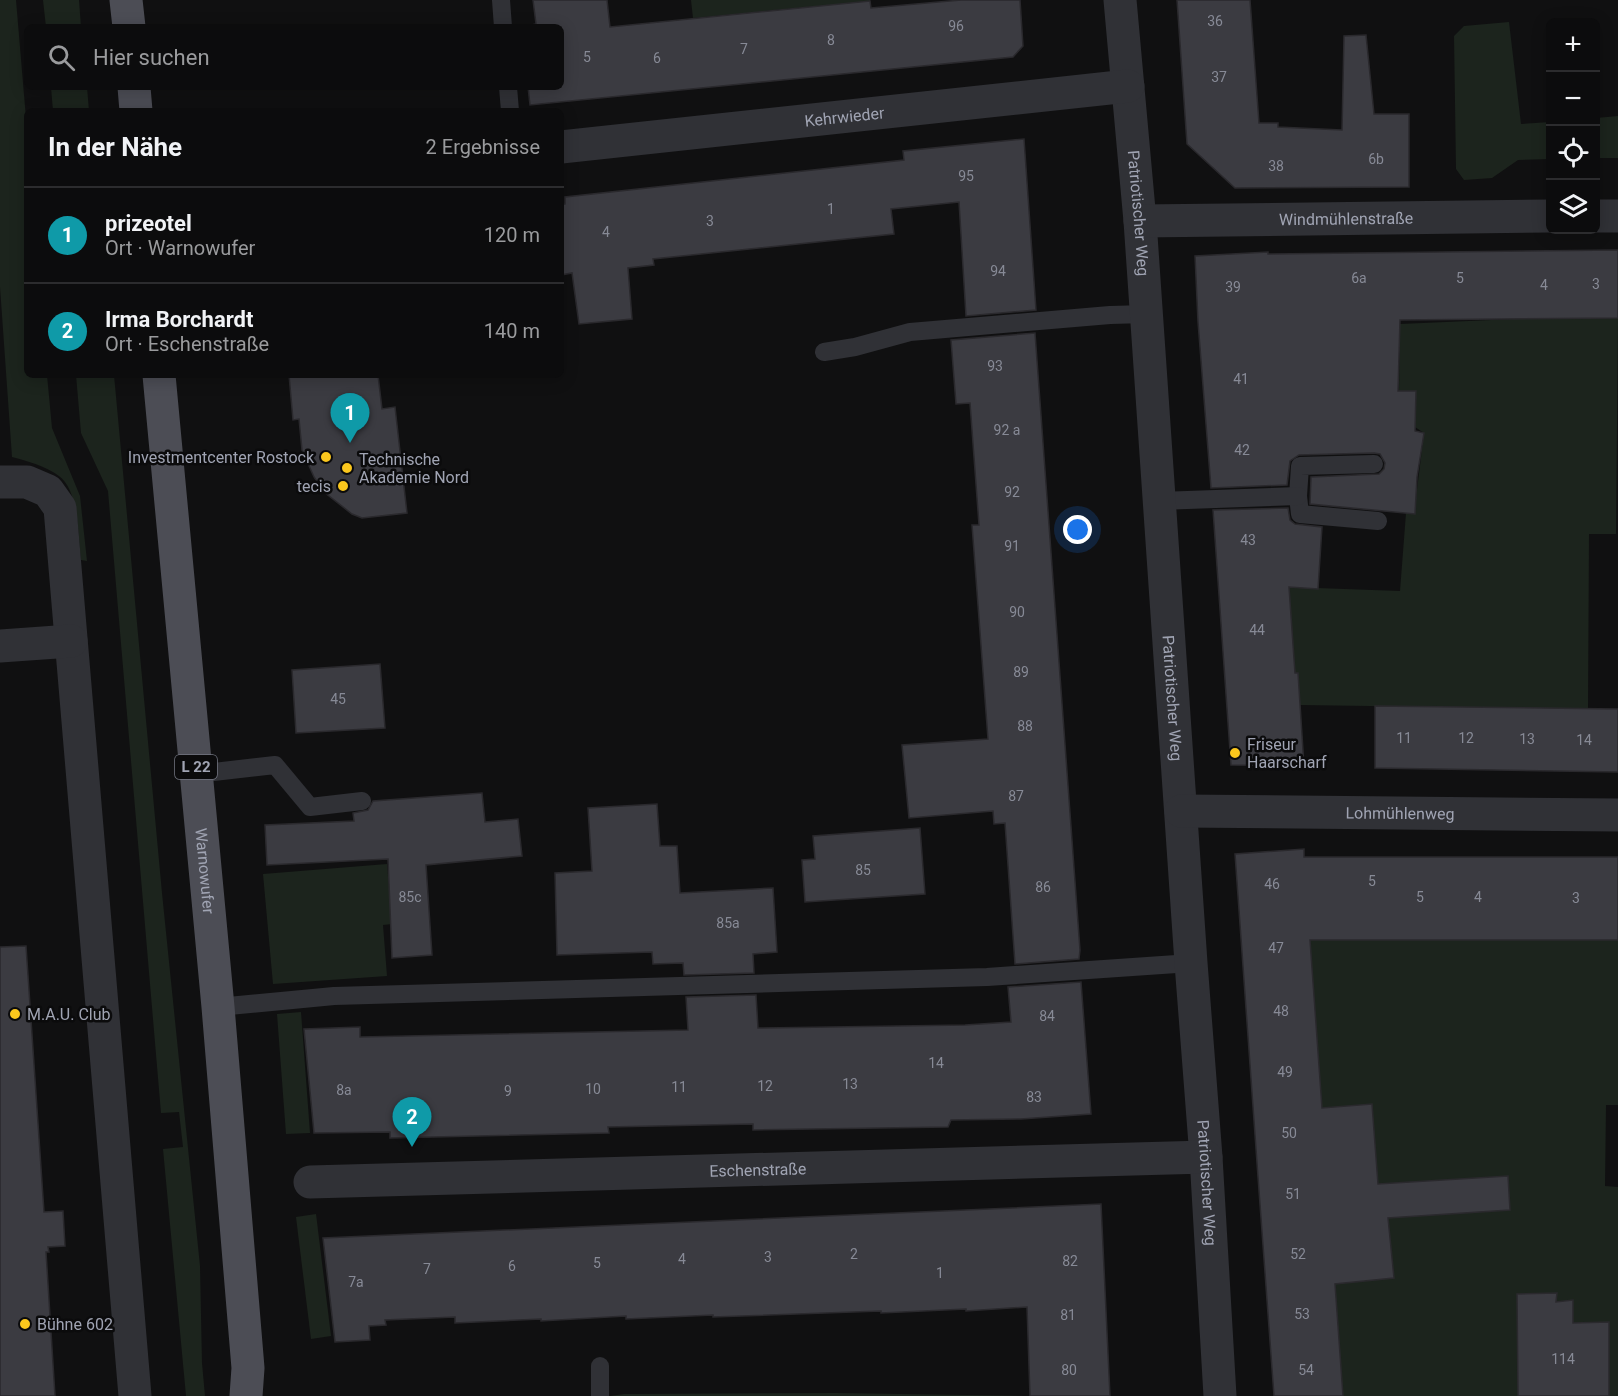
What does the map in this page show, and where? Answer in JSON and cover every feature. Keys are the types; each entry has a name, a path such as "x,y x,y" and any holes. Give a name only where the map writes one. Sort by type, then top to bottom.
{"main road":[{"path":"126,0 129,24"},
{"path":"134,90 136,108"},
{"name":"Warnowufer","path":"159,378 251,1387"}],"street":[{"name":"Patriotischer Weg","path":"1120,0 1140,221 1206,1157 1220,1396"},
{"name":"Kehrwieder","path":"564,147 1127,72"},
{"name":"Windmühlenstraße","path":"1140,221 1546,216"},
{"path":"1600,216 1618,216"},
{"path":"0,482 27,482 48,490 60,508 135,1396"},
{"path":"0,646 71,641"},
{"name":"Lohmühlenweg","path":"1181,811 1618,815"},
{"name":"Eschenstraße","path":"310,1182 1206,1157"}],"lane":[{"path":"501,0 503,24"},
{"path":"508,90 510,108"},
{"path":"824,352 855,347 910,332 1146,314"},
{"path":"1374,464 1300,466 1298,496 1300,514 1378,521"},
{"path":"1159,501 1298,496"},
{"path":"196,774 275,765 310,807 362,801"},
{"path":"218,1007 334,996 987,977 1191,963"},
{"path":"600,1366 600,1396"}],"shaded area":[{"path":"0,0 16,0 25,108 24,378 47,378 52,428 80,496 87,561 81,560 74,503 66,483 48,469 12,457 0,287"},
{"path":"43,0 79,0 81,24 46,24"},
{"path":"691,0 870,0 870,1 693,18"},
{"path":"1509,22 1521,124 1546,122 1546,159 1518,160 1492,178 1464,180 1456,169 1454,36 1464,26"},
{"path":"51,90 87,90 89,108 53,108"},
{"path":"1618,116 1618,158 1600,158 1600,118"},
{"path":"1618,318 1616,534 1589,534 1588,709 1300,705 1295,673 1289,587 1400,591 1406,513 1414,514 1424,433 1415,427 1416,391 1399,391 1400,324 1514,319"},
{"path":"76,378 114,378 162,893 200,1266 205,1396 186,1396 163,1149 183,1147 179,1112 161,1113 108,491 81,433"},
{"path":"387,864 392,924 383,925 387,976 273,984 263,874"},
{"path":"1308,913 1356,940 1451,937 1506,940 1618,940 1618,1105 1606,1105 1605,1186 1618,1187 1618,1396 1343,1396"},
{"path":"301,1012 310,1133 286,1134 277,1014"},
{"path":"316,1214 331,1336 311,1339 296,1217"},
{"path":"836,1393 1026,1396 610,1396 624,1394"}],"building":[{"path":"533,0 607,0 610,27 870,1 871,8 961,0 1020,0 1023,46 1013,57 530,105 528,90 564,90 564,24 536,24"},
{"path":"1177,0 1250,0 1259,123 1278,123 1278,127 1342,130 1344,36 1366,35 1374,114 1409,114 1409,187 1235,188 1187,144"},
{"path":"1024,139 1036,310 966,316 959,202 891,209 894,234 653,259 654,265 628,268 632,319 579,324 572,273 564,274 565,197 904,160 903,151"},
{"path":"1618,250 1618,318 1400,320 1398,391 1416,391 1415,431 1424,433 1417,477 1415,514 1310,504 1311,477 1379,474 1384,469 1385,463 1380,454 1374,453 1299,455 1290,461 1287,485 1211,488 1195,256 1268,252 1268,254"},
{"path":"1035,333 1080,950 1079,959 1015,964 1005,823 994,824 993,811 909,818 902,745 988,739 972,525 979,525 970,403 956,404 951,340"},
{"path":"289,378 378,378 382,409 395,407 407,513 362,518 352,514 324,492 314,477 302,450 299,419 293,420"},
{"path":"1288,508 1290,520 1295,524 1322,527 1318,589 1289,587 1304,766 1231,765 1213,510"},
{"path":"380,664 385,728 296,733 292,670"},
{"path":"1375,706 1618,709 1618,772 1375,768"},
{"path":"482,793 485,822 518,819 522,856 426,865 432,955 392,958 388,859 267,865 265,825 354,821 353,813 368,810 373,801"},
{"path":"657,804 660,846 677,846 680,893 773,888 777,952 753,954 754,973 684,975 683,963 653,964 652,952 557,955 555,873 592,871 588,808"},
{"path":"920,828 925,894 805,902 802,860 815,859 813,836"},
{"path":"1304,849 1304,857 1618,857 1618,940 1310,940 1322,1108 1372,1104 1378,1184 1508,1176 1510,1210 1388,1218 1394,1278 1335,1284 1343,1396 1274,1396 1258,1177 1235,854"},
{"path":"26,946 44,1212 63,1211 65,1246 48,1247 49,1252 46,1252 55,1396 0,1396 0,947"},
{"path":"1081,982 1091,1114 1021,1119 951,1120 948,1127 753,1130 753,1124 608,1127 609,1133 390,1138 390,1132 314,1133 304,1029 360,1027 360,1037 688,1030 686,997 756,995 758,1028 965,1025 1011,1022 1008,987"},
{"path":"1101,1204 1110,1396 1030,1396 1027,1307 966,1311 966,1309 626,1319 626,1316 455,1323 455,1317 385,1320 386,1325 369,1326 370,1340 335,1342 323,1238"},
{"path":"1557,1293 1556,1302 1573,1300 1573,1323 1609,1322 1609,1396 1518,1396 1517,1294"}],"place":[{"name":"prizeotel","path":"350,443"},
{"name":"Investmentcenter Rostock","path":"326,457"},
{"name":"Technische Akademie Nord","path":"347,468"},
{"name":"tecis","path":"343,486"},
{"name":"Friseur Haarscharf","path":"1235,753"},
{"name":"M.A.U. Club","path":"15,1014"},
{"name":"Irma Borchardt","path":"412,1147"},
{"name":"Bühne 602","path":"25,1324"}]}
